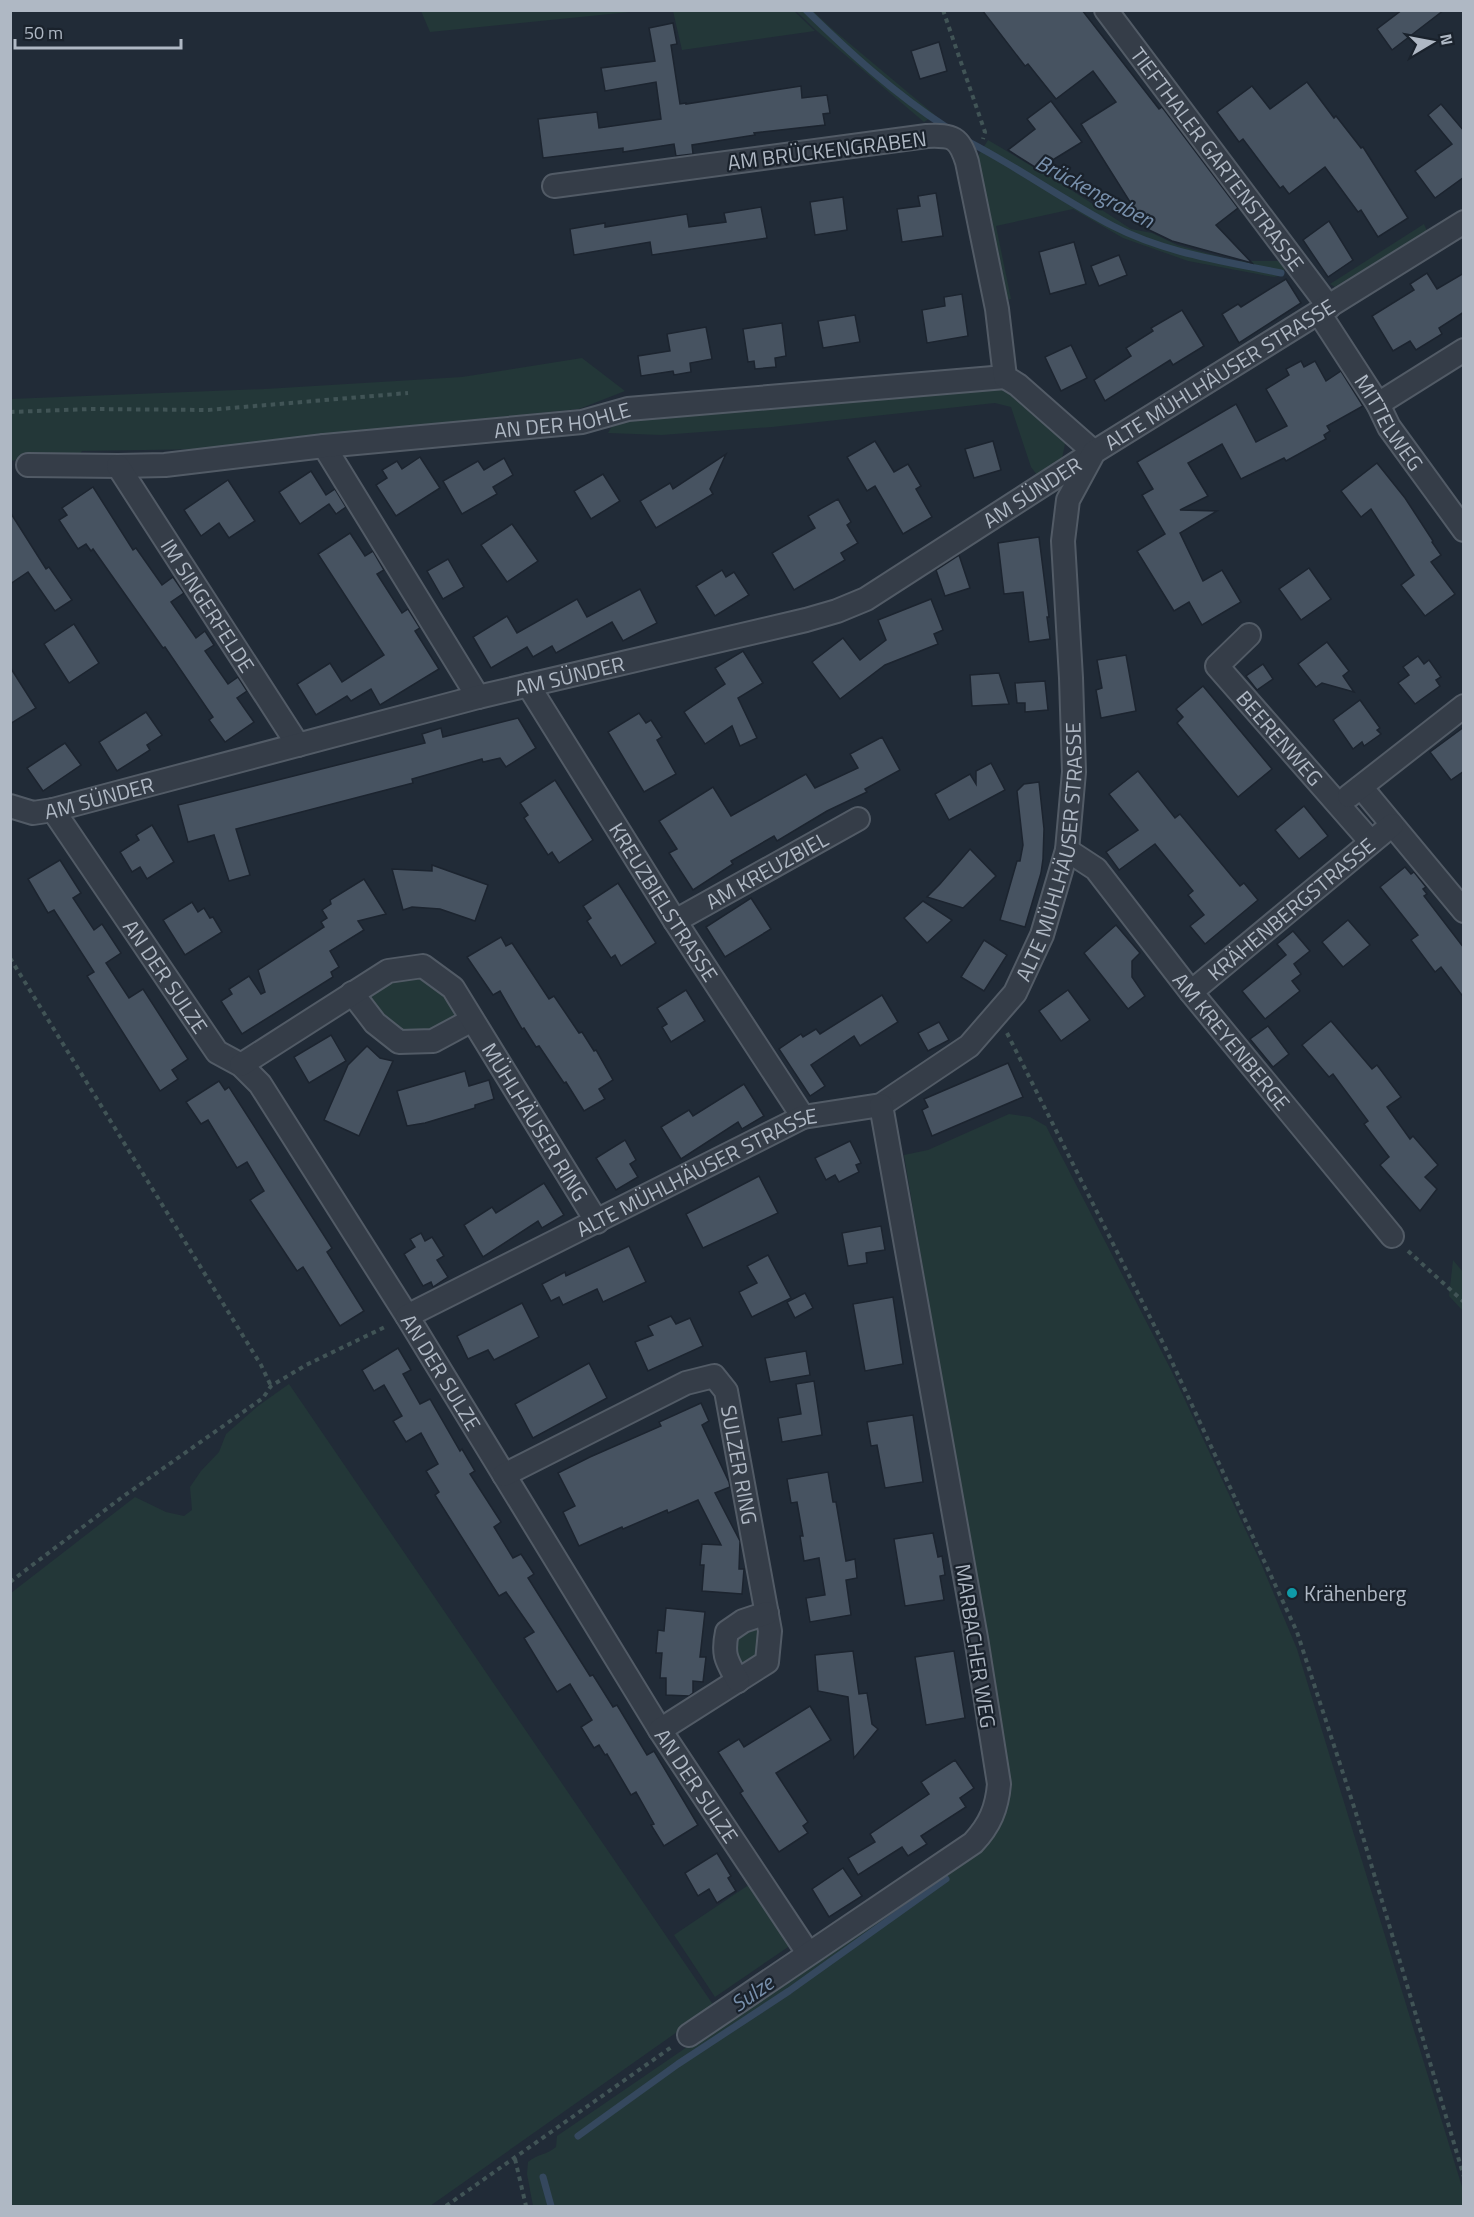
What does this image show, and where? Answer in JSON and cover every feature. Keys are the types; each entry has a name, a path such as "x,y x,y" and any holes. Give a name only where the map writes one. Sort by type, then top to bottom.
{"street":[{"name":"TIEFTHALER GARTENSTRASSE","path":"1106,10 1324,310"},
{"name":"AM BRÜCKENGRABEN","path":"554,186 948,135 962,145 967,162 997,309 1005,377"},
{"name":"ALTE MÜHLHÄUSER STRASSE","path":"408,1316 803,1117 881,1105 969,1046 1015,993 1042,935 1067,850 1074,772 1063,541 1068,500 1094,452 1464,222"},
{"name":"MITTELWEG","path":"1324,310 1389,427 1464,530"},
{"path":"1378,404 1464,350"},
{"name":"AN DER HOHLE","path":"28,465 165,465 324,446 582,422 627,409 1005,377"},
{"path":"1005,377 1018,385 1094,452"},
{"path":"324,446 478,697"},
{"name":"AM SÜNDER","path":"10,806 33,813 53,810 478,697 837,611 866,599 1094,452"},
{"name":"IM SINGERFELDE","path":"118,466 298,745"},
{"name":"BEERENWEG","path":"1248,635 1217,666 1371,842"},
{"name":"KREUZBIELSTRASSE","path":"528,685 675,921 803,1117"},
{"path":"1339,803 1464,706"},
{"path":"1361,787 1464,911"},
{"name":"AN DER SULZE","path":"53,810 217,1052 241,1065 260,1084 408,1316 660,1730 808,1953"},
{"name":"AM KREUZBIEL","path":"675,921 858,819"},
{"name":"KRÄHENBERGSTRASSE","path":"1191,992 1392,825"},
{"name":"AM KREYENBERGE","path":"1067,850 1096,869 1191,992 1392,1236"},
{"name":"MÜHLHÄUSER RING","path":"241,1065 388,970 423,966 453,988 597,1222"},
{"name":"MÜHLHÄUSER RING","path":"352,993 375,1023 399,1042 433,1041 472,1020"},
{"name":"MARBACHER WEG","path":"689,2035 973,1843 989,1824 998,1799 999,1784 976,1638 881,1105"},
{"name":"SULZER RING","path":"504,1475 686,1383 714,1376 726,1391 770,1631 768,1662 660,1730"},
{"path":"738,1681 723,1648 727,1632 743,1621 767,1613"}],"path":[{"path":"943,10 985,132 983,140"},
{"path":"10,412 90,409 208,410 408,393"},
{"path":"10,958 261,1365 271,1386"},
{"path":"998,1013 1166,1349 1297,1632 1355,1810 1464,2177"},
{"path":"1392,1236 1464,1302"},
{"path":"10,1582 121,1498 263,1398 271,1386 306,1365 408,1316"},
{"path":"446,2206 689,2035"},
{"path":"515,2159 526,2206"}],"green space":[{"path":"421,11 640,11 430,32"},
{"path":"673,11 794,11 815,31 682,50"},
{"path":"796,11 813,11 935,115 924,122"},
{"path":"988,140 1131,229 1152,233 1177,245 1235,261 1278,261 1284,267 1284,275 1274,277 1188,261 1123,238 1073,209 996,226 1011,299 1000,301 972,166"},
{"path":"1424,224 1427,231 1335,287 1330,284"},
{"path":"582,358 625,391 579,409 303,437 209,449 82,451 79,456 25,458 11,461 10,399 265,389 462,377"},
{"path":"1004,382 1064,433 1065,444 1060,468 1047,476 1037,475 1031,467 1011,407 995,403 772,427 661,435 608,433 616,419"},
{"path":"417,974 439,985 457,1017 420,1037 394,1029 366,995 403,976"},
{"path":"1009,1114 1030,1117 1046,1126 1171,1370 1260,1561 1297,1649 1463,2190 1463,2206 533,2206 527,2174 528,2162 556,2147 557,2136 944,1871 1000,1818 1010,1788 904,1155 928,1150"},
{"path":"1453,1260 1463,1272 1463,1311 1449,1296"},
{"path":"289,1384 714,2006 430,2206 11,2206 11,1593 135,1497 166,1512 184,1516 192,1510 190,1487 219,1452 226,1434 258,1406"},
{"path":"767,1613 767,1662 738,1681 727,1632"},
{"path":"753,1882 794,1943 715,1997 674,1935"}],"building":[{"path":"982,10 1082,10 1159,109 1162,107 1238,208 1216,225 1252,263 1172,241 1147,229 1081,124 1116,102 1093,71 1056,99 1028,64 1025,66"},
{"path":"1402,10 1444,10 1392,50 1377,29"},
{"path":"673,23 677,44 671,45 680,104 801,86 802,98 827,95 830,113 823,114 825,125 754,133 755,135 692,145 693,154 676,156 674,144 623,152 623,148 543,158 538,119 597,112 599,128 661,119 656,82 605,91 601,68 655,61 649,28"},
{"path":"939,42 947,71 920,79 911,51"},
{"path":"1307,82 1334,118 1336,116 1361,148 1363,147 1408,218 1378,237 1361,210 1358,212 1325,167 1289,194 1283,186 1280,188 1243,139 1239,142 1217,112 1252,86 1270,109"},
{"path":"1051,101 1082,142 1038,169 1008,150 1035,129 1027,119"},
{"path":"1441,104 1464,131 1464,177 1435,198 1415,171 1452,144 1428,115"},
{"path":"936,193 943,236 902,242 897,209 920,206 918,196"},
{"path":"843,197 847,230 815,235 810,202"},
{"path":"761,207 767,238 652,255 650,242 574,255 570,229 605,223 605,227 687,214 689,227 726,222 724,213"},
{"path":"1329,221 1353,260 1328,277 1303,240"},
{"path":"1074,242 1086,284 1050,294 1039,252"},
{"path":"1119,255 1127,275 1099,286 1091,266"},
{"path":"1427,273 1437,289 1464,273 1464,312 1439,328 1442,334 1416,350 1410,341 1393,351 1372,316 1414,290 1410,284"},
{"path":"1286,279 1301,303 1239,343 1222,314 1238,304 1241,307"},
{"path":"962,294 968,336 927,343 922,310 945,306 944,297"},
{"path":"1182,310 1204,346 1173,365 1170,360 1105,401 1094,380 1131,356 1126,348 1153,331 1151,328"},
{"path":"855,315 860,342 823,348 818,321"},
{"path":"782,323 786,356 775,358 776,367 755,369 754,361 748,362 743,329"},
{"path":"706,327 712,359 690,363 691,372 674,375 673,371 641,376 638,356 670,351 667,334"},
{"path":"1071,345 1087,378 1061,391 1045,357"},
{"path":"1301,361 1304,367 1315,361 1326,381 1341,371 1363,406 1327,426 1330,431 1324,435 1326,439 1286,461 1284,458 1241,479 1222,444 1188,463 1208,496 1180,510 1217,511 1180,533 1203,581 1222,570 1241,602 1202,625 1189,602 1174,611 1137,551 1165,534 1142,495 1153,489 1137,462 1236,404 1256,442 1287,426 1266,389 1289,375 1286,369"},
{"path":"875,441 894,472 908,464 921,486 916,489 932,517 903,534 875,486 867,491 847,457"},
{"path":"993,441 1001,470 974,478 965,449"},
{"path":"726,454 710,489 713,494 656,528 640,501 670,483 673,489"},
{"path":"420,457 440,488 396,516 376,485 387,478 382,470 397,461 402,469"},
{"path":"504,458 513,475 493,487 497,494 462,514 443,481 478,461 484,470"},
{"path":"1377,463 1405,498 1433,541 1441,555 1431,562 1455,594 1425,616 1401,585 1414,575 1371,509 1361,517 1341,491"},
{"path":"311,471 326,495 335,489 346,507 336,514 329,504 300,524 279,492"},
{"path":"603,474 620,501 591,519 574,491"},
{"path":"228,480 255,521 229,538 219,523 201,536 184,510"},
{"path":"93,487 133,550 136,548 162,585 173,577 184,593 171,602 196,638 205,631 214,645 205,651 228,684 238,677 247,691 237,698 254,722 225,742 209,720 213,717 93,549 91,551 86,544 78,549 59,520 67,515 62,508"},
{"path":"838,499 851,522 847,525 858,543 841,553 845,560 794,590 772,553 815,528 808,516"},
{"path":"10,512 46,569 49,567 72,600 55,611 28,572 10,584"},
{"path":"512,524 538,561 507,582 481,545"},
{"path":"350,533 365,556 373,551 384,570 377,574 402,613 408,609 420,628 415,631 439,669 380,705 371,689 351,701 347,696 316,715 297,684 330,663 342,682 384,655 318,554"},
{"path":"1039,537 1050,639 1029,642 1023,592 1004,594 998,543"},
{"path":"959,555 970,588 945,596 936,570"},
{"path":"448,559 464,587 443,599 427,571"},
{"path":"1309,568 1331,599 1301,620 1279,589"},
{"path":"722,570 726,577 734,572 749,595 715,616 696,586"},
{"path":"640,589 657,623 623,641 612,622 556,653 552,646 533,657 527,647 491,668 473,637 507,616 517,633 577,599 587,617"},
{"path":"931,599 943,630 934,634 938,644 885,665 840,699 812,662 843,638 860,660 886,640 878,620"},
{"path":"74,624 99,663 69,683 44,644"},
{"path":"1327,642 1349,671 1343,676 1354,692 1322,683 1316,687 1298,664"},
{"path":"743,651 763,683 738,698 757,738 740,746 732,726 705,744 684,712 725,684 715,668"},
{"path":"1126,655 1136,711 1101,718 1096,690 1102,688 1097,660"},
{"path":"1418,656 1424,664 1429,660 1441,677 1436,680 1440,686 1415,704 1398,683 1409,675 1403,667"},
{"path":"1263,664 1273,679 1257,690 1246,676"},
{"path":"10,667 36,708 10,724"},
{"path":"999,673 1009,704 972,706 970,675"},
{"path":"1045,681 1048,710 1025,712 1025,703 1017,703 1015,683"},
{"path":"1203,686 1272,769 1238,797 1177,723 1183,717 1176,709"},
{"path":"1360,700 1380,728 1377,730 1381,734 1364,746 1362,742 1353,749 1333,720"},
{"path":"146,712 162,735 147,745 150,750 117,771 99,742"},
{"path":"639,713 646,723 651,720 662,737 657,740 676,774 644,792 608,732"},
{"path":"518,718 536,748 506,767 500,758 483,762 482,759 412,779 413,783 236,829 250,875 229,881 214,835 188,842 178,805 425,743 422,734 441,728 443,737"},
{"path":"1464,727 1464,771 1451,780 1430,752"},
{"path":"882,737 900,770 865,789 867,792 827,811 777,841 774,836 731,861 733,864 693,890 669,853 677,849 659,821 713,787 731,816 806,774 815,788 858,768 850,754"},
{"path":"65,743 81,765 43,791 27,768"},
{"path":"991,763 1005,790 949,820 935,794 970,774 976,784 976,771"},
{"path":"1138,771 1175,818 1180,814 1240,886 1244,883 1258,900 1205,944 1190,926 1204,915 1188,895 1193,891 1155,844 1119,870 1106,852 1138,830 1109,794"},
{"path":"555,780 593,840 559,863 552,852 548,855 524,818 528,815 520,803"},
{"path":"1039,782 1044,829 1043,859 1025,927 1000,920 1017,861 1020,861 1023,845 1017,791 1024,784"},
{"path":"1304,806 1328,836 1299,859 1275,830"},
{"path":"152,825 174,862 147,879 140,867 132,872 120,852 139,840 136,835"},
{"path":"970,849 996,876 963,908 927,897 940,884"},
{"path":"60,860 81,893 73,898 94,930 102,924 121,953 106,963 129,998 143,989 188,1059 172,1070 178,1079 160,1091 87,976 94,972 54,910 48,913 28,879"},
{"path":"432,865 488,885 475,921 440,909 412,907 403,910 392,869 432,871"},
{"path":"1405,867 1411,874 1414,872 1426,887 1423,889 1427,894 1424,896 1464,948 1464,998 1441,967 1435,972 1411,940 1418,935 1380,887"},
{"path":"364,879 386,914 358,921 364,930 330,951 339,967 331,972 333,977 242,1034 221,1001 232,994 229,989 249,976 261,994 265,992 258,970 324,927 321,922 327,918 322,910 331,904 330,900"},
{"path":"618,883 656,943 621,966 615,955 611,958 587,921 591,918 583,906"},
{"path":"751,898 771,929 725,957 706,927"},
{"path":"923,901 952,920 927,943 904,918"},
{"path":"192,902 198,912 204,908 210,918 213,917 222,932 185,955 163,920"},
{"path":"1348,920 1370,945 1343,967 1322,942"},
{"path":"1116,925 1140,953 1132,961 1132,977 1145,996 1128,1009 1084,953"},
{"path":"1293,931 1310,951 1294,964 1301,974 1292,981 1300,991 1265,1019 1242,991 1286,955 1277,944"},
{"path":"501,937 506,946 512,943 549,999 554,996 579,1033 582,1032 594,1051 596,1050 613,1080 599,1089 605,1099 584,1111 539,1046 536,1047 524,1028 522,1029 500,991 493,995 467,957"},
{"path":"984,940 1007,955 984,991 961,977"},
{"path":"686,990 705,1021 671,1042 662,1027 667,1024 657,1008"},
{"path":"1068,990 1090,1020 1061,1041 1039,1011"},
{"path":"882,995 898,1022 860,1046 854,1036 811,1065 825,1086 810,1096 779,1049 801,1034 803,1037 816,1029 820,1034"},
{"path":"1331,1021 1372,1069 1377,1065 1401,1097 1387,1107 1410,1139 1413,1136 1438,1165 1425,1177 1437,1189 1420,1211 1380,1165 1389,1157 1364,1124 1368,1121 1333,1074 1329,1077 1302,1045"},
{"path":"939,1022 949,1040 928,1051 918,1033"},
{"path":"1268,1026 1289,1054 1273,1067 1250,1039"},
{"path":"331,1035 346,1061 309,1083 294,1057"},
{"path":"367,1046 380,1058 393,1061 359,1136 324,1120 348,1065"},
{"path":"1008,1063 1023,1097 932,1136 922,1110 928,1107 924,1099"},
{"path":"465,1071 469,1086 489,1080 494,1099 475,1105 475,1108 407,1126 397,1091"},
{"path":"219,1081 225,1090 229,1087 332,1248 327,1252 364,1311 340,1326 303,1267 297,1271 250,1200 264,1191 247,1162 237,1168 208,1120 201,1124 186,1102"},
{"path":"744,1084 764,1116 742,1129 738,1122 681,1159 661,1127 689,1110 693,1116"},
{"path":"625,1140 636,1160 630,1164 638,1177 616,1190 596,1158"},
{"path":"850,1141 861,1163 856,1165 859,1172 839,1182 835,1175 826,1180 815,1158"},
{"path":"759,1176 778,1213 703,1248 686,1214"},
{"path":"544,1183 564,1215 542,1228 538,1221 483,1257 464,1225 492,1207 496,1213"},
{"path":"881,1226 885,1250 866,1253 867,1263 848,1266 842,1233"},
{"path":"421,1233 425,1241 432,1237 444,1256 437,1260 448,1277 433,1287 431,1282 423,1286 404,1254 415,1247 410,1239"},
{"path":"629,1246 646,1282 603,1302 597,1289 563,1305 559,1297 551,1301 542,1284 565,1272 566,1276"},
{"path":"768,1255 791,1298 752,1317 739,1292 757,1283 747,1266"},
{"path":"805,1293 813,1308 795,1318 787,1302"},
{"path":"893,1297 903,1364 865,1371 853,1304"},
{"path":"522,1303 539,1337 494,1360 488,1350 468,1359 457,1336"},
{"path":"671,1316 676,1324 690,1318 703,1346 648,1371 635,1342 653,1335 648,1326"},
{"path":"398,1348 411,1370 403,1374 420,1404 430,1399 460,1451 462,1449 475,1471 470,1474 501,1522 494,1527 513,1558 521,1554 534,1574 528,1578 590,1676 593,1675 613,1707 617,1705 647,1755 654,1751 698,1825 664,1846 651,1825 654,1824 636,1792 631,1795 607,1754 605,1755 599,1745 594,1748 581,1727 592,1720 570,1684 557,1692 524,1638 534,1632 506,1592 499,1596 435,1495 439,1492 426,1471 438,1464 421,1433 406,1442 393,1421 402,1416 384,1385 374,1391 362,1370"},
{"path":"806,1351 810,1375 770,1382 765,1358"},
{"path":"589,1363 607,1398 533,1438 515,1404"},
{"path":"814,1381 822,1435 782,1442 778,1418 801,1414 796,1384"},
{"path":"701,1403 709,1421 702,1425 729,1482 730,1487 715,1493 740,1541 739,1569 744,1569 742,1594 702,1591 704,1565 700,1565 702,1544 721,1545 698,1500 668,1513 667,1510 623,1529 622,1527 579,1546 563,1512 575,1506 558,1473 661,1426 659,1422"},
{"path":"913,1415 923,1482 885,1488 877,1445 871,1446 867,1422"},
{"path":"828,1472 833,1502 836,1502 846,1561 855,1559 857,1578 846,1580 851,1615 810,1622 806,1598 825,1595 819,1558 804,1561 800,1536 803,1536 797,1502 791,1503 787,1479"},
{"path":"933,1533 938,1557 942,1556 945,1575 940,1576 944,1600 905,1606 894,1539"},
{"path":"666,1608 705,1612 700,1657 706,1657 703,1682 693,1681 693,1693 689,1696 666,1695 666,1678 660,1678 662,1653 656,1653 658,1630 664,1631"},
{"path":"853,1651 859,1694 867,1693 872,1724 878,1729 854,1758 848,1697 818,1691 815,1655"},
{"path":"954,1651 965,1718 926,1725 915,1657"},
{"path":"810,1706 831,1740 776,1773 808,1822 803,1826 808,1833 779,1852 740,1793 743,1791 718,1752 739,1739 744,1747"},
{"path":"955,1760 974,1788 960,1798 966,1807 921,1836 927,1844 908,1856 902,1847 858,1875 848,1858 875,1842 870,1834 929,1794 921,1782"},
{"path":"717,1853 731,1876 728,1878 736,1891 717,1903 709,1889 698,1896 685,1873"},
{"path":"843,1868 862,1896 829,1917 812,1889"}],"waterway":[{"name":"Brückengraben","path":"806,10 873,72 946,127"},
{"name":"Brückengraben","path":"969,142 1094,216 1133,235 1174,250 1281,273"},
{"name":"Sulze","path":"578,2136 678,2064 789,1991 946,1879"},
{"name":"Sulze","path":"543,2177 551,2206"}],"place":[{"name":"Krähenberg","path":"1292,1593"}]}
